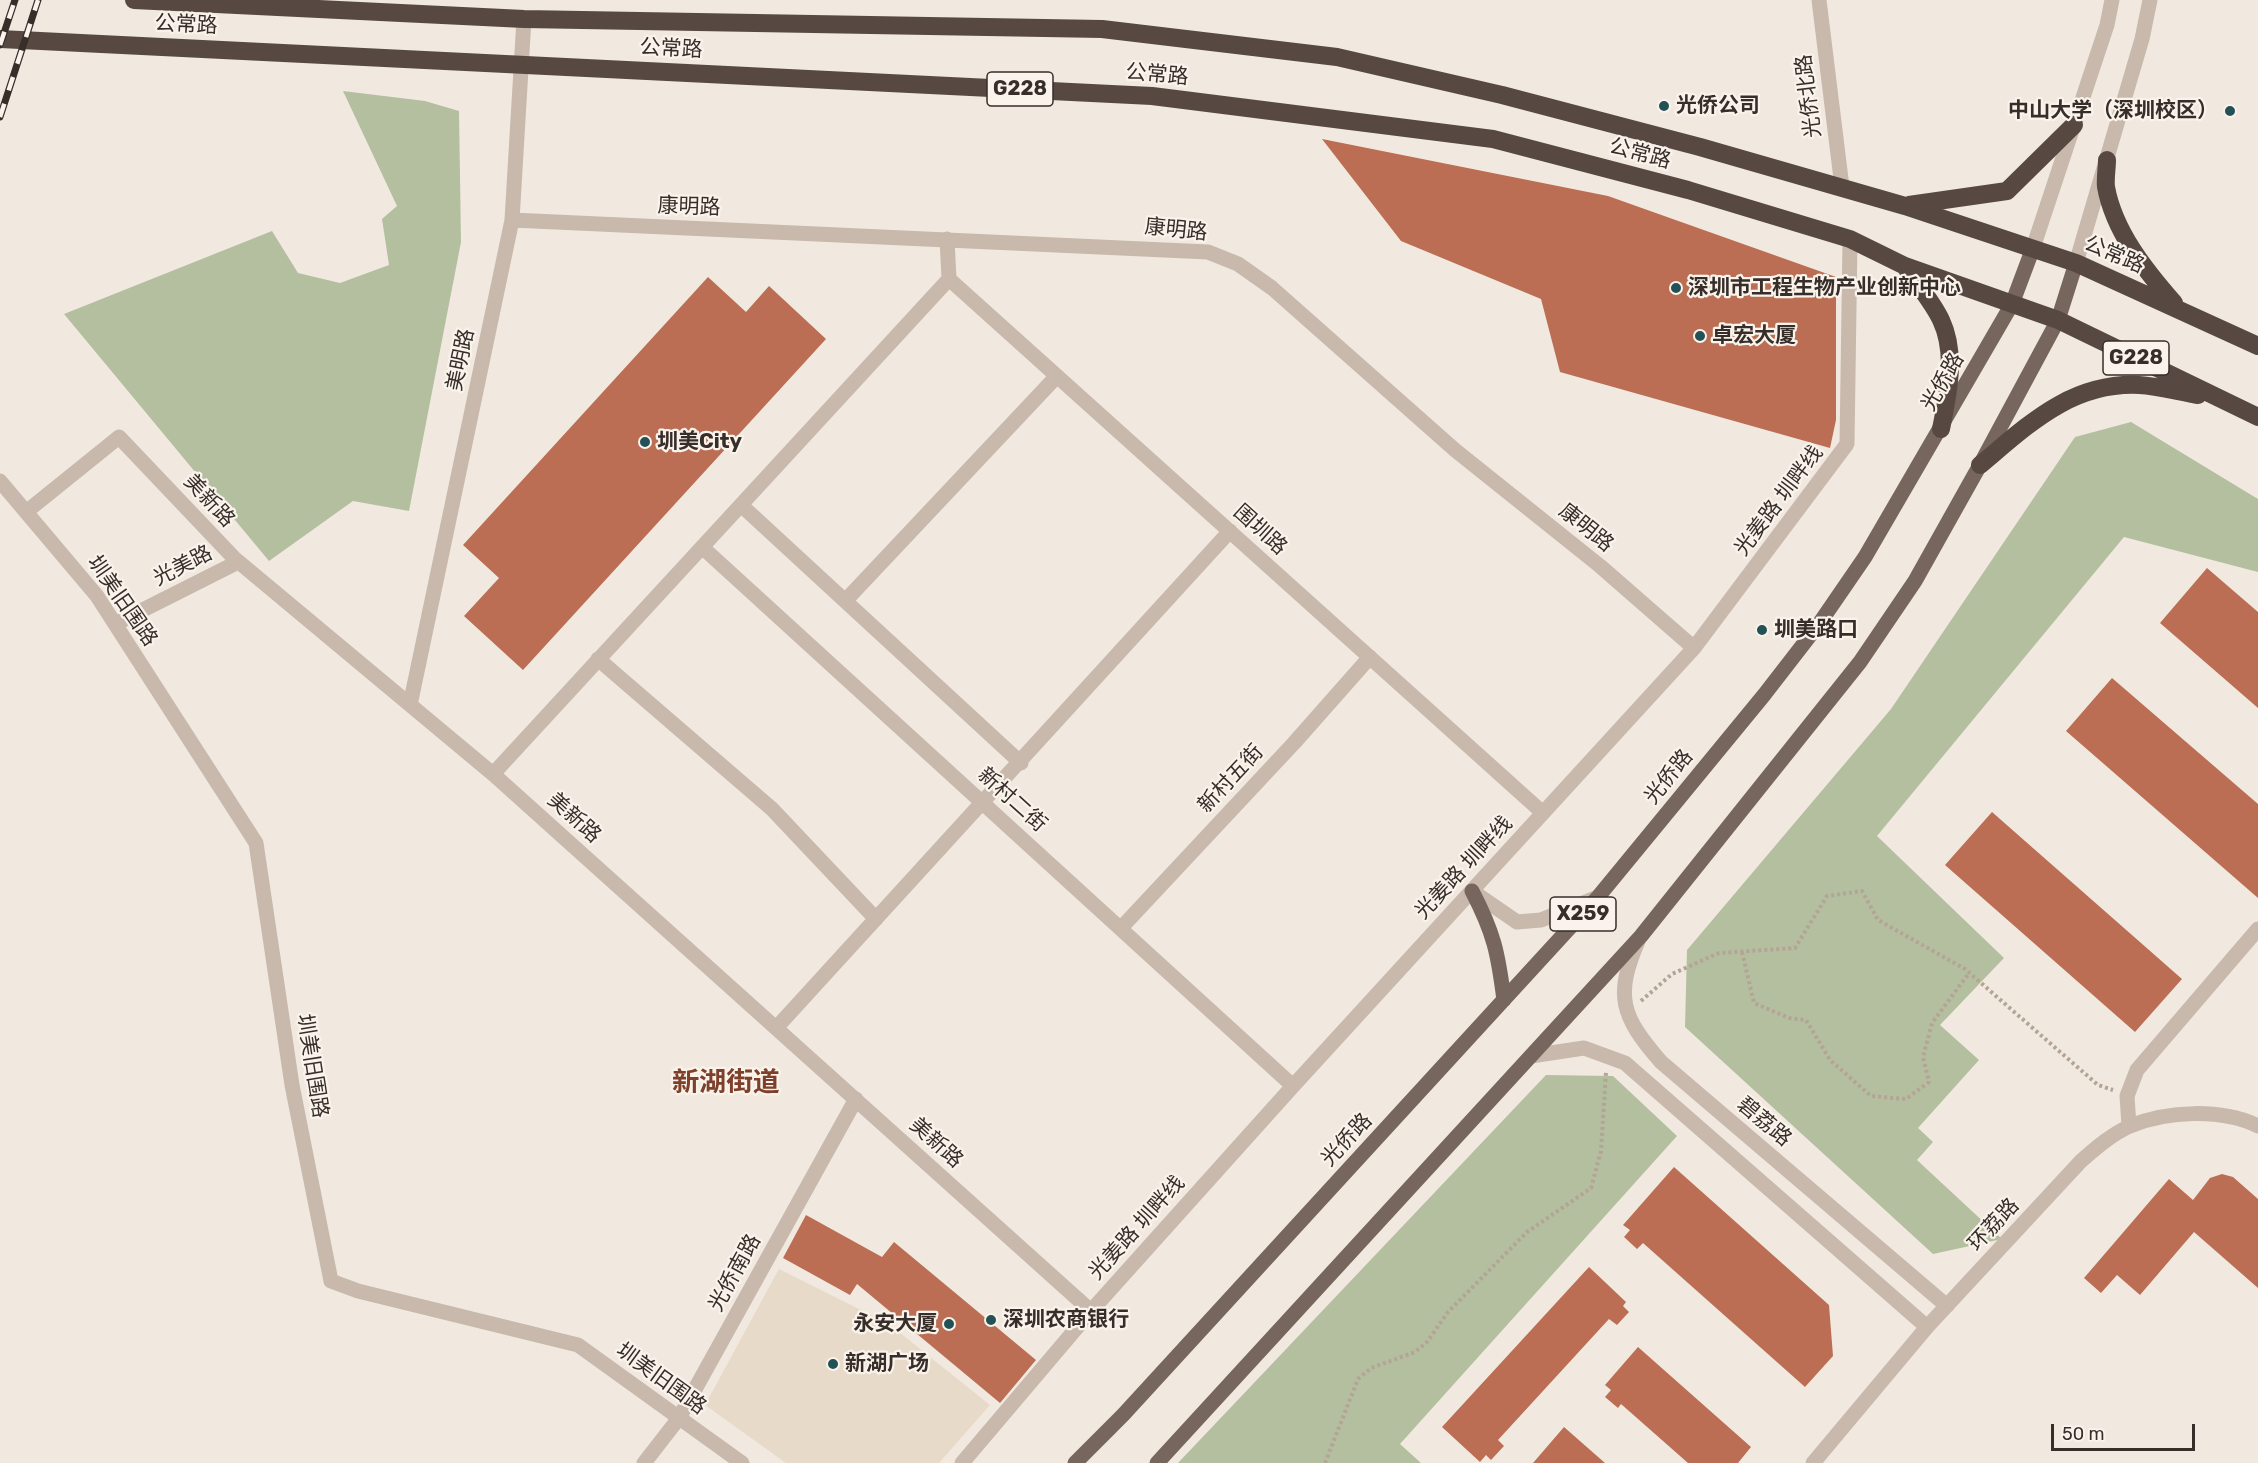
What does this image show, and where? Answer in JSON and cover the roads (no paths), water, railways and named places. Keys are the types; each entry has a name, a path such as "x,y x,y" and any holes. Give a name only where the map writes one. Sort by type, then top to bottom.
{"highway":[{"name":"公常路","path":"134,0 525,19 1102,29 1325,56 1502,95 1905,206 2076,262 2258,346"},
{"name":"公常路","path":"0,39 1152,96 1493,139 1688,190 1850,239 1905,266 2058,320 2258,417"},
{"path":"1905,206 2007,190 2074,125"},
{"path":"2107,160 2106,187 2126,238 2142,265 2179,309"},
{"path":"1905,266 1941,320 1949,350 1948,391 1941,429"},
{"path":"1980,465 2039,417 2084,391 2139,385 2218,398"}],"main road":[{"name":"光侨路","path":"1075,1463 1123,1415 1598,897 1819,624 1865,557 1941,429 2012,304 2033,248"},
{"name":"X259","path":"1157,1463 1641,936 1860,662 1916,581 1980,465 2058,320 2076,262"},
{"path":"1472,891 1487,920 1498,950 1504,1000"}],"street":[{"name":"光侨北路","path":"1819,0 1842,187"},
{"name":"光侨路","path":"2033,248 2107,25 2112,0"},
{"path":"2076,262 2142,39 2150,0"},
{"name":"美明路","path":"410,705 512,220 525,19"},
{"name":"康明路","path":"512,220 947,238 1208,252 1238,264 1272,288 1455,450 1600,566 1694,648"},
{"path":"493,774 949,279 947,238"},
{"name":"光姜路 圳畔线","path":"962,1463 1091,1311 1293,1086 1694,648 1847,444 1850,239"},
{"name":"围圳路","path":"949,279 1543,813"},
{"path":"846,600 1057,376"},
{"name":"美新路","path":"26,512 119,437 238,562 493,774 1091,1311"},
{"name":"圳美旧围路","path":"0,481 97,596 256,843 292,1085 331,1281 358,1291 578,1345 742,1463"},
{"path":"741,505 1021,763"},
{"path":"777,1027 1021,763 1230,531"},
{"name":"新村二街","path":"702,547 1293,1086"},
{"name":"光美路","path":"115,624 238,562"},
{"name":"新村五街","path":"1121,928 1294,743 1370,657"},
{"path":"598,659 772,809 876,919"},
{"path":"1472,891 1517,922 1541,920 1598,897"},
{"path":"2129,1126 2127,1096 2137,1070 2258,929"},
{"name":"碧荔路","path":"1641,936 1629,962 1623,992 1635,1031 1661,1062 1947,1306"},
{"path":"1531,1056 1584,1048 1625,1063 1927,1327"},
{"name":"光侨南路","path":"645,1463 679,1418 856,1098"},
{"name":"环荔路","path":"1813,1463 1927,1327 2080,1161 2104,1141 2129,1126 2157,1118 2188,1114 2219,1116 2258,1126"}],"railway":[{"path":"0,45 15,0"},
{"path":"0,117 38,0"}],"place":[{"name":"光侨公司","path":"1664,106"},
{"name":"中山大学（深圳校区）","path":"2230,111"},
{"name":"深圳市工程生物产业创新中心","path":"1676,288"},
{"name":"卓宏大厦","path":"1700,336"},
{"name":"圳美City","path":"645,442"},
{"name":"圳美路口","path":"1762,630"},
{"name":"深圳农商银行","path":"991,1320"},
{"name":"永安大厦","path":"949,1324"},
{"name":"新湖广场","path":"833,1364"}],"district":[{"name":"新湖街道","path":"726,1083"}]}
